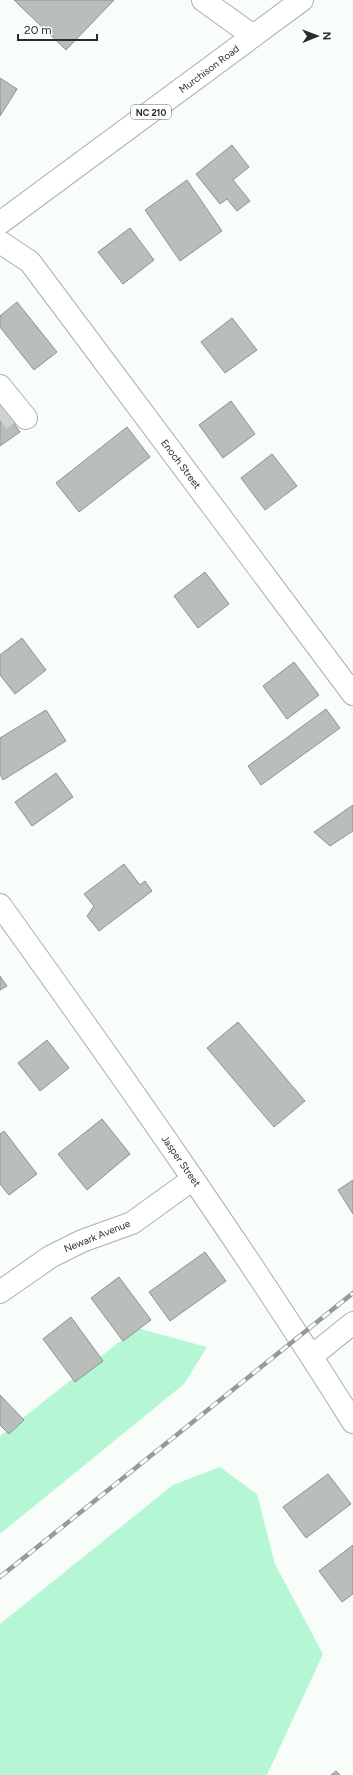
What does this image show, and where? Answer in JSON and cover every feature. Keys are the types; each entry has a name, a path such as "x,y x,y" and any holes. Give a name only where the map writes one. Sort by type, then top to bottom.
{"street":[{"path":"203,0 253,36"},
{"name":"Murchison Road","path":"0,223 302,0"},
{"name":"Enoch Street","path":"0,242 30,262 353,694"},
{"path":"0,386 17,413"},
{"name":"Jasper Street","path":"0,906 96,1038 193,1178 312,1356 353,1422"},
{"name":"Newark Avenue","path":"0,1292 50,1257 82,1241 132,1223 193,1178"},
{"path":"312,1356 353,1323"}],"green space":[{"path":"137,1328 207,1347 184,1384 0,1534 0,1436"},
{"path":"220,1467 257,1494 275,1564 323,1654 267,1775 0,1775 0,1624 173,1485"}],"building":[{"path":"14,0 114,0 66,50"},
{"path":"0,78 17,89 0,116"},
{"path":"232,145 249,167 233,180 250,201 237,211 227,199 220,204 196,174"},
{"path":"187,180 222,231 180,261 145,210"},
{"path":"130,228 154,260 123,284 98,252"},
{"path":"17,302 57,352 34,370 0,327 0,316"},
{"path":"232,318 257,350 225,373 201,342"},
{"path":"231,401 255,434 223,458 199,425"},
{"path":"0,403 20,432 0,446"},
{"path":"127,427 150,457 79,512 56,483"},
{"path":"272,454 297,486 265,510 241,478"},
{"path":"205,572 229,604 198,628 174,596"},
{"path":"22,638 46,670 15,694 0,675 0,655"},
{"path":"294,662 319,695 287,719 263,686"},
{"path":"326,709 340,728 261,785 248,766"},
{"path":"46,710 66,741 3,780 0,774 0,738"},
{"path":"56,773 73,797 32,826 15,802"},
{"path":"353,805 353,831 330,846 314,832"},
{"path":"124,864 140,885 145,881 152,891 99,931 87,916 94,906 84,894"},
{"path":"0,976 7,986 0,990"},
{"path":"238,1022 305,1101 274,1127 207,1048"},
{"path":"47,1040 69,1068 40,1091 18,1063"},
{"path":"102,1119 130,1154 87,1190 58,1154"},
{"path":"4,1131 37,1174 9,1195 0,1184 0,1134"},
{"path":"353,1180 353,1214 338,1190"},
{"path":"205,1252 226,1281 170,1321 149,1292"},
{"path":"119,1277 151,1320 123,1341 91,1298"},
{"path":"71,1317 103,1361 75,1382 43,1339"},
{"path":"0,1395 24,1420 9,1434 0,1425"},
{"path":"328,1474 351,1504 306,1538 283,1507"},
{"path":"353,1545 353,1594 342,1602 319,1571"},
{"path":"336,1771 340,1775 331,1775"}],"tunnel":[{"path":"0,420 8,414"}],"railway":[{"path":"0,1577 353,1293"}]}
